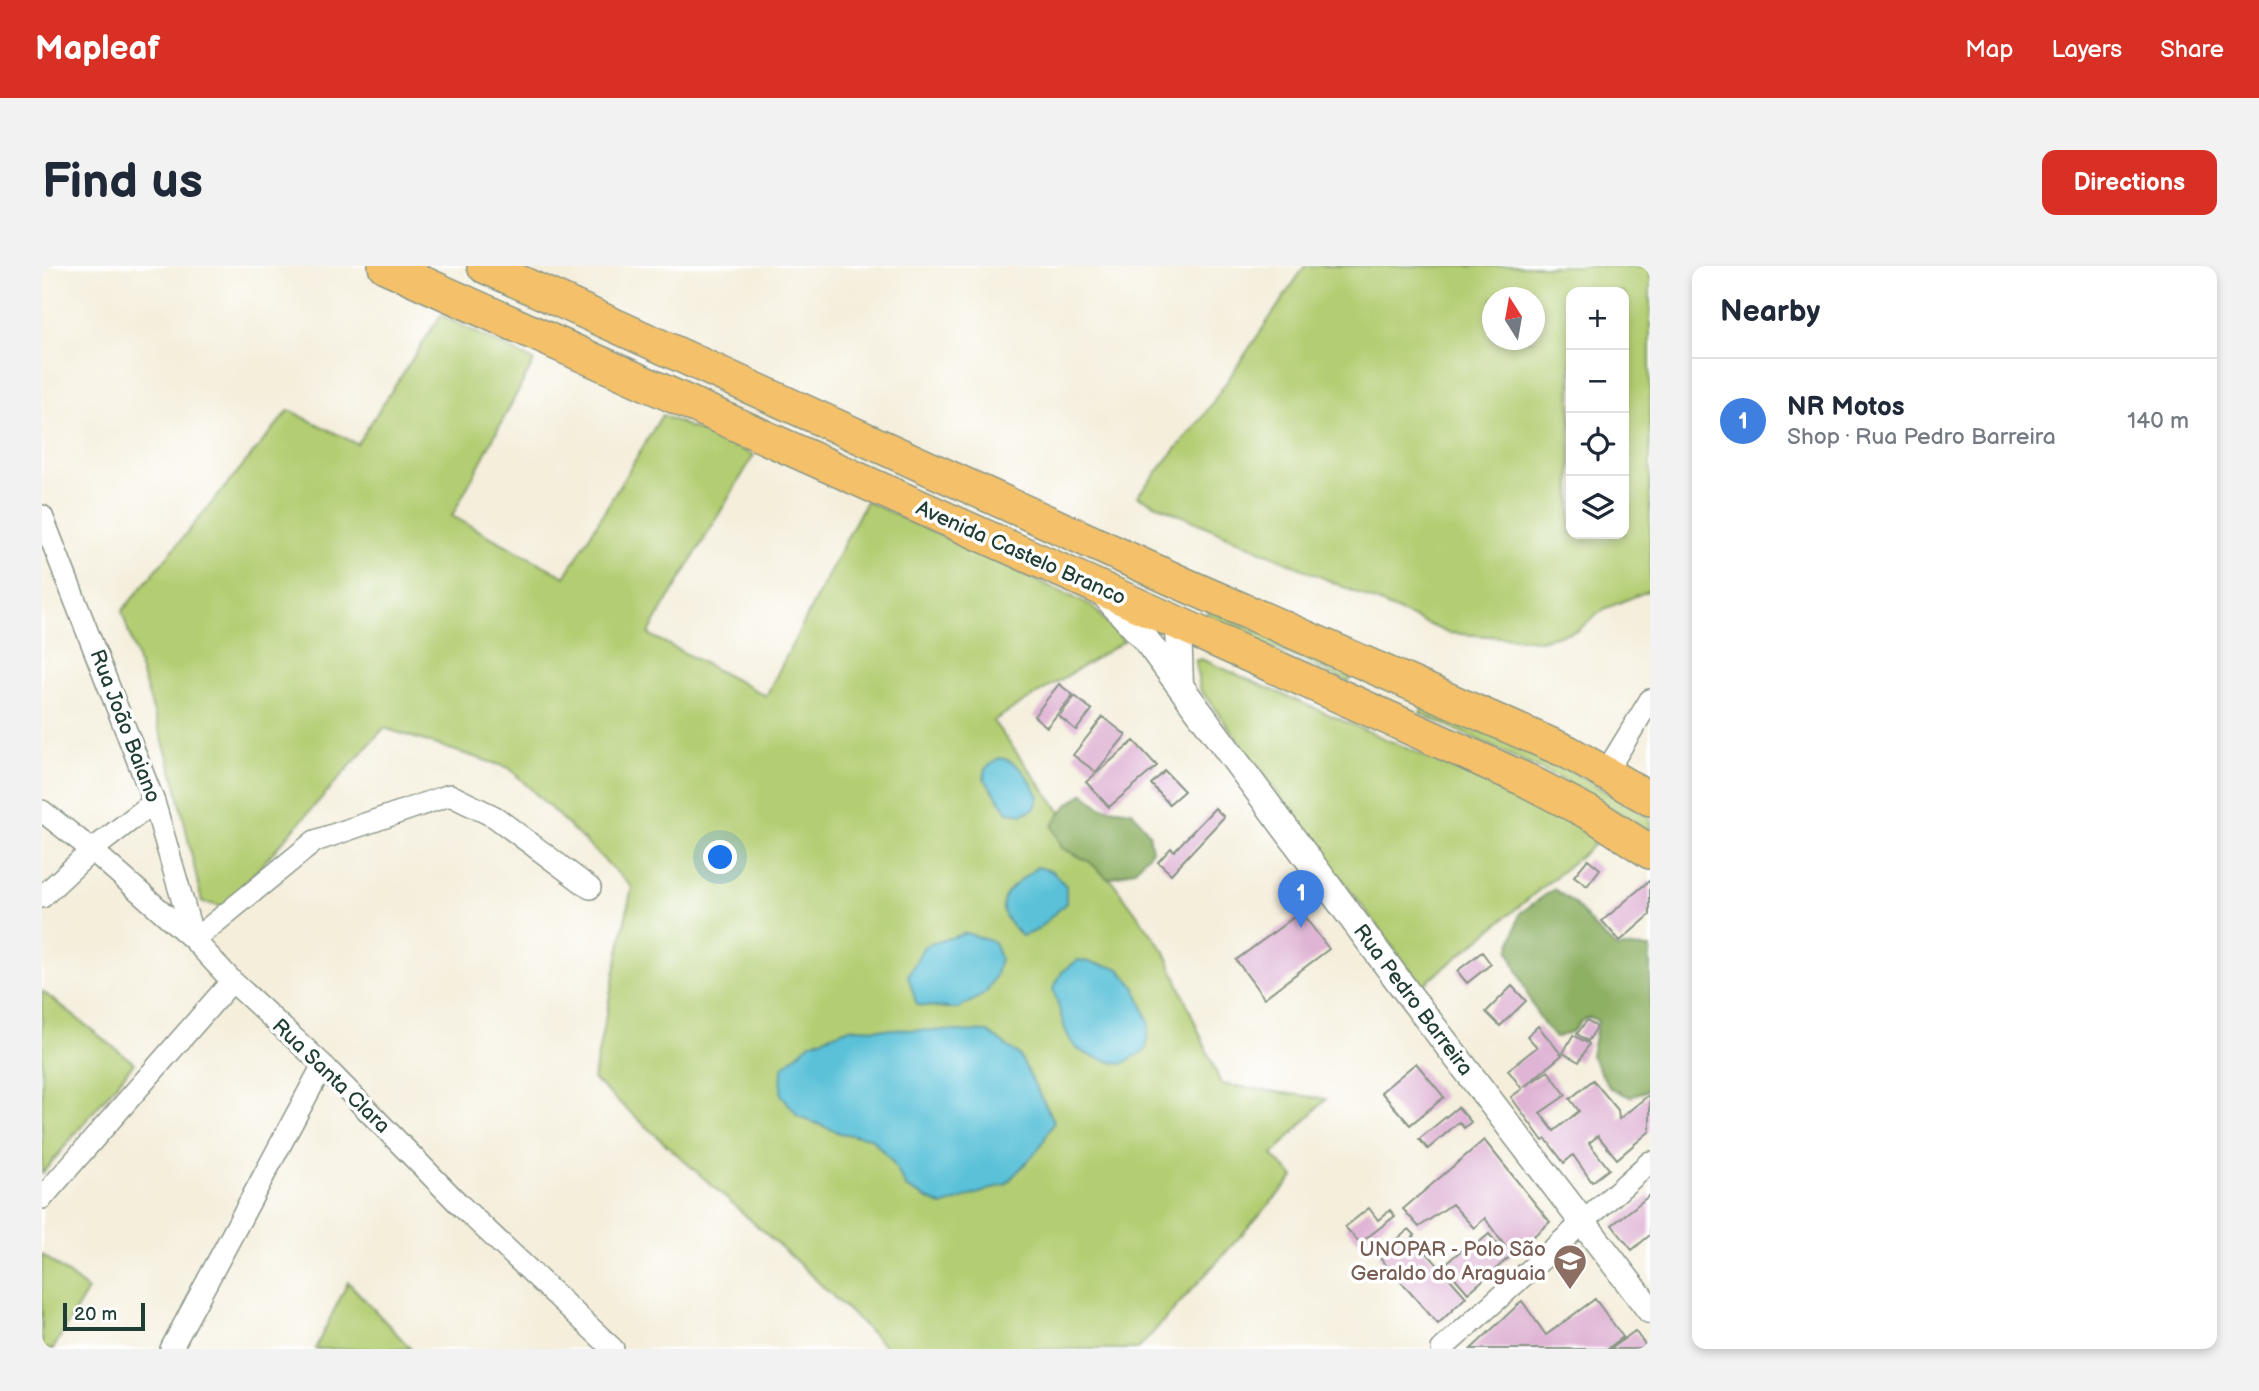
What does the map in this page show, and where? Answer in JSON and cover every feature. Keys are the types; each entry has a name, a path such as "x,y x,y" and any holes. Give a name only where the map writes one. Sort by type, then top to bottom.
{"main road":[{"name":"Avenida Castelo Branco","path":"385,266 1526,780 1595,816 1650,852"},
{"name":"Avenida Castelo Branco","path":"484,266 1188,586 1568,752 1650,799"},
{"path":"596,360 618,328"},
{"path":"1178,625 1188,586"},
{"path":"1371,709 1387,674"}],"street":[{"name":"Rua João Baiano","path":"42,516 154,802 194,940"},
{"name":"Rua Pedro Barreira","path":"1099,589 1146,640 1581,1222 1650,1310"},
{"path":"1178,625 1180,687"},
{"path":"1605,772 1650,699"},
{"path":"194,940 315,841 450,795 495,817 590,888"},
{"path":"42,897 92,850 154,802"},
{"name":"Rua Santa Clara","path":"42,811 92,850 194,940 232,981 323,1065 460,1205 613,1349"},
{"path":"42,1198 232,981"},
{"path":"171,1349 323,1065"},
{"path":"1442,1349 1650,1162"}],"green space":[{"path":"1305,266 1650,266 1650,590 1604,609 1578,630 1540,640 1448,633 1137,496 1202,418"},
{"path":"441,315 534,361 452,516 565,577 662,415 754,455 648,634 766,696 866,501 1092,606 1124,641 993,721 1165,952 1221,1084 1326,1099 1272,1155 1294,1177 1138,1349 888,1349 793,1258 593,1079 632,887 509,768 384,728 224,907 202,902 175,780 122,611 289,410 357,444","holes":["1019,1055 1054,1122 1006,1184 942,1206 907,1188 892,1161 871,1138 840,1133 798,1116"]},
{"path":"1209,610 1353,674 1349,682 1205,618"},
{"path":"1201,659 1572,820 1601,839 1422,986 1200,689 1195,661"},
{"path":"1424,704 1574,773 1650,818 1650,832 1569,783 1420,713"},
{"path":"1084,793 1100,807 1132,811 1149,833 1152,850 1135,870 1108,879 1090,862 1062,848 1052,826 1067,805"},
{"path":"1554,889 1574,903 1616,947 1650,948 1650,1084 1647,1091 1630,1097 1609,1087 1591,1055 1598,1021 1590,1017 1582,1020 1573,1031 1556,1038 1541,1020 1529,998 1509,951 1520,913"},
{"path":"42,991 134,1063 42,1174"},
{"path":"42,1254 88,1290 53,1349 42,1349"},
{"path":"348,1282 411,1349 315,1349"}],"water":[{"path":"999,758 1013,763 1027,777 1039,796 1035,808 1023,814 1008,812 984,778 986,768"},
{"path":"1037,867 1052,871 1066,886 1066,903 1036,931 1022,936 1005,915 1004,898"},
{"path":"966,933 994,942 1000,958 996,975 986,993 958,1009 917,1005 908,976 924,946"},
{"path":"1078,960 1118,968 1135,987 1149,1023 1146,1050 1122,1064 1088,1055 1072,1042 1067,1033 1053,989 1062,972"},
{"path":"850,1028 988,1032 1019,1055 1054,1122 1039,1149 1006,1184 942,1206 907,1188 892,1161 871,1138 840,1133 798,1116 781,1094 782,1068 810,1043"}],"building":[{"path":"1059,684 1073,695 1047,727 1034,716"},
{"path":"1075,696 1092,710 1076,730 1059,716"},
{"path":"1103,717 1126,735 1096,772 1073,755"},
{"path":"1134,741 1157,766 1109,807 1086,782"},
{"path":"1165,771 1184,791 1169,804 1151,784"},
{"path":"1215,808 1224,817 1171,874 1158,862 1171,848 1174,851"},
{"path":"1588,859 1600,869 1587,886 1574,876"},
{"path":"1650,880 1650,915 1620,941 1602,921"},
{"path":"1301,912 1329,949 1264,998 1236,960"},
{"path":"1482,952 1491,964 1467,983 1457,971"},
{"path":"1512,986 1526,1001 1500,1026 1486,1012"},
{"path":"1587,1020 1597,1027 1588,1041 1577,1034"},
{"path":"1538,1026 1562,1055 1524,1087 1548,1071 1566,1095 1540,1113 1554,1131 1579,1111 1570,1099 1593,1080 1618,1110 1619,1119 1650,1094 1650,1131 1617,1159 1598,1136 1589,1143 1609,1169 1592,1182 1573,1155 1564,1163 1546,1139 1543,1141 1511,1097 1522,1089 1508,1070 1537,1047 1527,1036"},
{"path":"1573,1035 1589,1044 1579,1062 1563,1053"},
{"path":"1416,1063 1444,1097 1410,1125 1381,1092"},
{"path":"1458,1107 1471,1122 1464,1128 1459,1122 1428,1149 1419,1139"},
{"path":"1484,1140 1550,1222 1468,1293 1444,1265 1472,1241 1476,1245 1489,1234 1501,1248 1504,1245 1485,1218 1474,1228 1452,1204 1419,1227 1403,1209"},
{"path":"1650,1195 1650,1235 1632,1250 1612,1225"},
{"path":"1369,1208 1378,1220 1390,1210 1395,1216 1360,1243 1345,1227"},
{"path":"1409,1229 1466,1297 1438,1324 1378,1256"},
{"path":"1595,1299 1623,1337 1607,1349 1471,1349 1522,1301 1546,1335"},
{"path":"1635,1331 1646,1346 1642,1349 1610,1349"}],"place":[{"name":"NR Motos","path":"1301,928"},
{"name":"UNOPAR - Polo São Geraldo do Araguaia","path":"1570,1291"}]}
